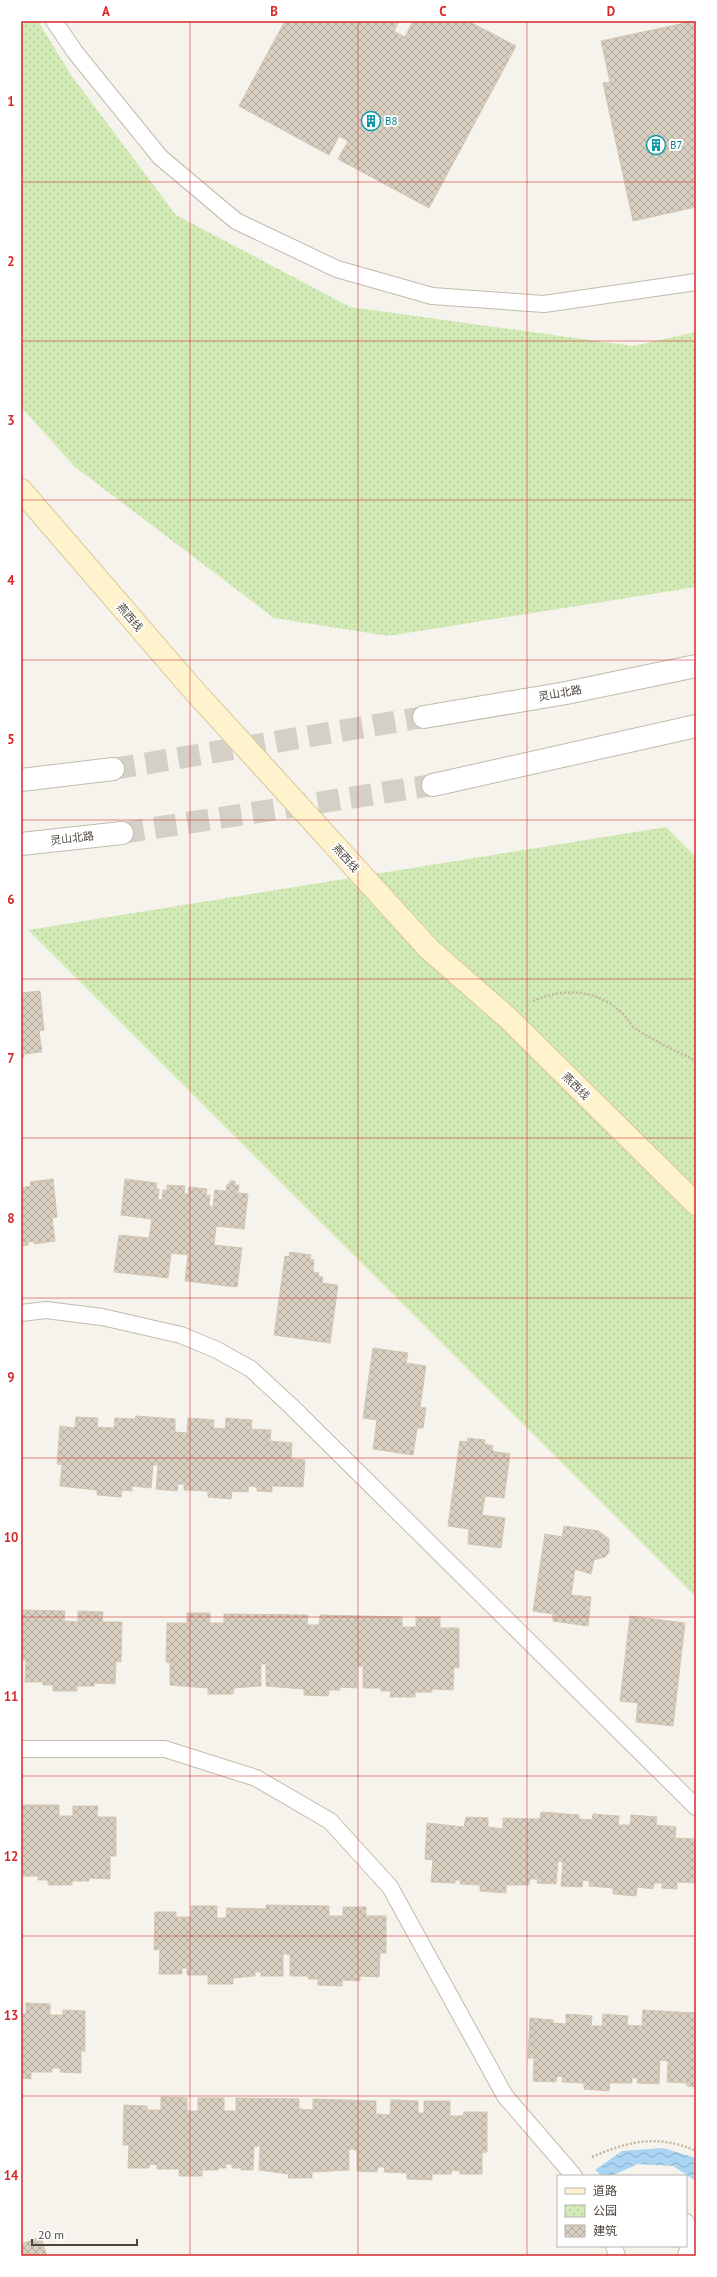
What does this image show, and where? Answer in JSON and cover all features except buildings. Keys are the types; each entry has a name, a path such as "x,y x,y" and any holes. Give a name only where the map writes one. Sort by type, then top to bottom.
{"main road":[{"name":"燕西线","path":"21,490 189,685 424,943 509,1019 696,1204"}],"street":[{"name":"灵山北路","path":"424,717 566,693 696,666"},
{"path":"433,785 696,726"},
{"path":"21,780 113,769"},
{"name":"灵山北路","path":"21,844 122,833"}],"lane":[{"path":"54,21 74,52 160,158 236,221 337,269 432,296 544,304 696,282"},
{"path":"21,1313 46,1310 146,1326 188,1338 216,1350 251,1369 297,1412 696,1807"},
{"path":"21,1749 165,1749 256,1778 330,1821 390,1887 505,2096 572,2173"},
{"path":"686,2256 691,2239 687,2225"}],"path":[{"path":"509,1019 530,1002 547,995 565,992 583,993 599,997 613,1005 625,1015 634,1028 696,1060"},
{"path":"572,2173 590,2158 633,2142 654,2140 671,2142 696,2152"}],"green space":[{"path":"21,21 38,21 71,75 176,215 350,307 633,346 696,332 696,587 388,636 274,618 75,467 21,407"},
{"path":"666,827 696,857 696,1597 28,930"}],"water":[{"path":"663,2148 696,2158 696,2181 673,2166 638,2164 613,2175 601,2175 595,2170 622,2151"}],"tunnel":[{"path":"113,769 424,717"},
{"path":"122,833 433,785"}],"place":[{"name":"B8","path":"371,121"},
{"name":"B7","path":"656,145"}]}
